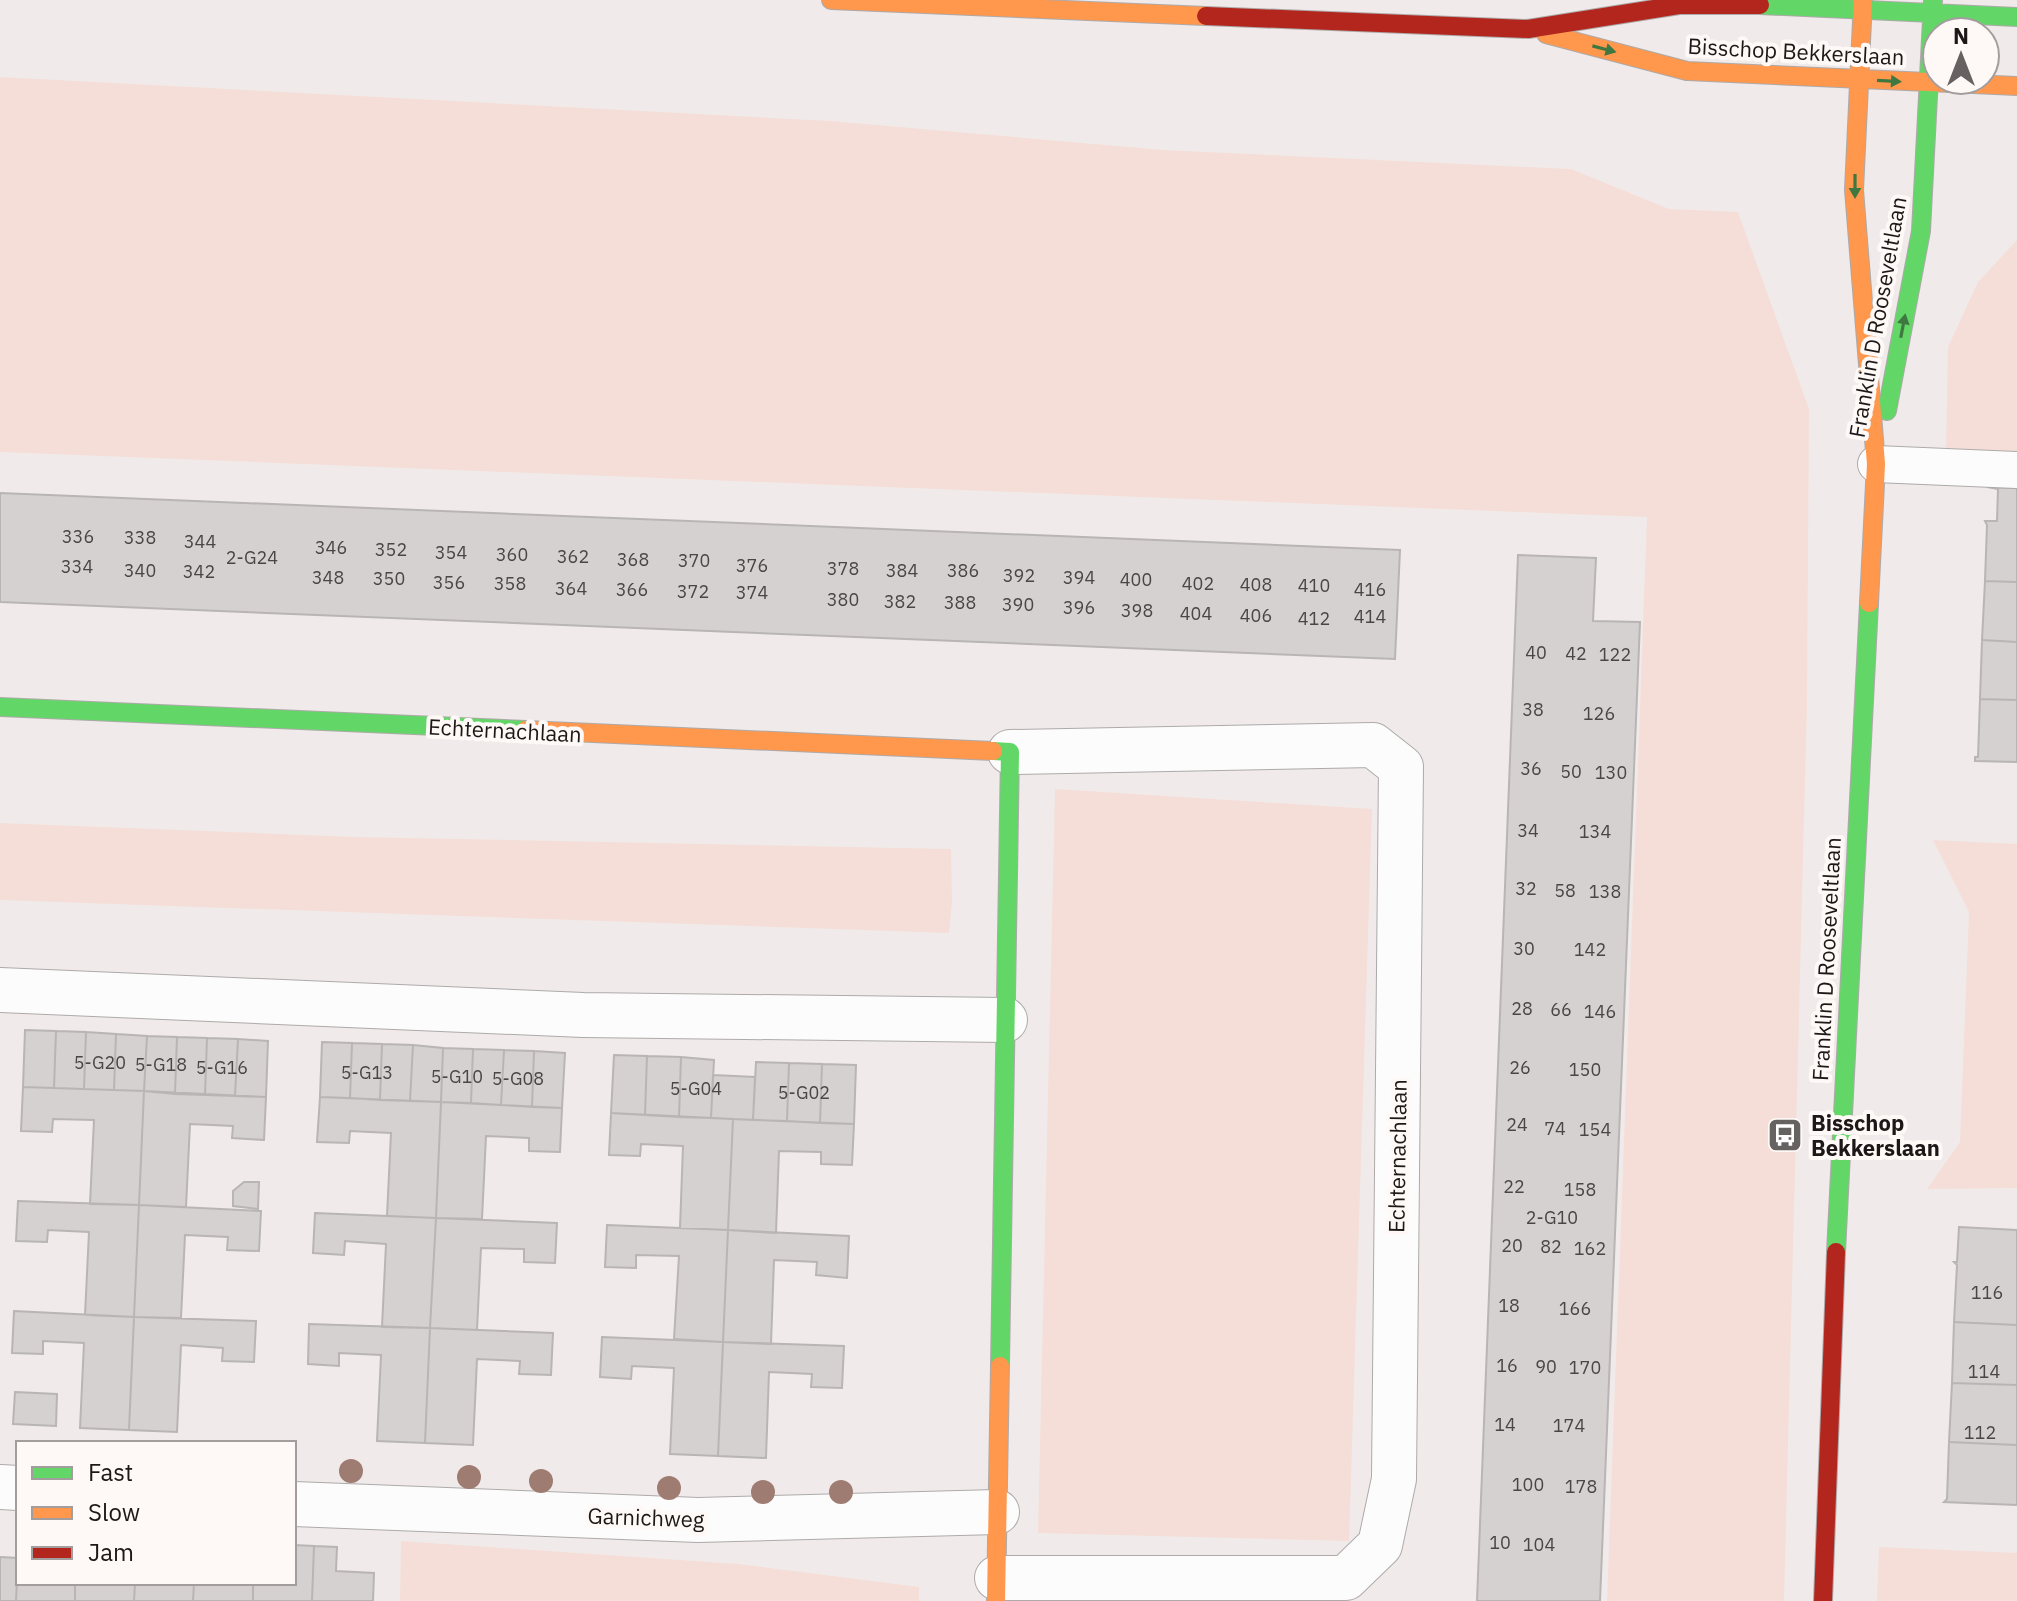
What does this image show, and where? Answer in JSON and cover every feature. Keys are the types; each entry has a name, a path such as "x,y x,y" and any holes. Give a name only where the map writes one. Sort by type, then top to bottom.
{"main road":[{"name":"Bisschop Bekkerslaan","path":"831,0 1528,29 1679,5 1933,6 2017,17"},
{"name":"Franklin D Rooseveltlaan","path":"1823,1601 1840,1142 1876,464 1854,190 1862,5"},
{"name":"Bisschop Bekkerslaan","path":"1528,29 1687,71 1921,83"},
{"name":"Franklin D Rooseveltlaan","path":"1876,464 1921,231 1928,96"},
{"name":"Echternachlaan","path":"0,707 1010,752 997,1589"}],"street":[{"name":"Echternachlaan","path":"997,1589 1346,1578 1380,1545 1394,1479 1401,767 1373,745 1010,752"},
{"path":"0,990 298,1000 583,1015 1005,1020"},
{"name":"Garnichweg","path":"296,1504 698,1520 997,1512"}],"lane":[{"path":"1876,464 2017,470"}],"shaded area":[{"path":"0,77 830,121 1163,150 1571,169 1669,209 1738,212 1809,409 1807,702 1784,1601 1607,1601 1647,517 0,452"},
{"path":"2017,240 2017,452 1946,448 1948,347 1978,282"},
{"path":"1055,789 1372,809 1349,1541 1038,1533"},
{"path":"0,823 355,837 951,849 949,933 0,900"},
{"path":"1933,840 2017,844 2017,1188 1927,1189 1960,1142 1969,912"},
{"path":"401,1541 738,1564 919,1587 919,1601 400,1601"},
{"path":"1879,1547 2017,1553 2017,1601 1877,1601"}],"building":[{"path":"1987,487 2017,488 2017,582 1985,581 1985,521 1997,521 1998,489"},
{"path":"0,493 1400,550 1395,659 0,602"},
{"path":"1518,555 1596,558 1593,621 1640,622 1600,1601 1477,1601"},
{"path":"1985,581 2017,582 2017,642 1982,640"},
{"path":"1982,640 2017,642 2017,700 1980,699"},
{"path":"1980,699 2017,700 2017,762 1975,761 1978,757"},
{"path":"25,1030 56,1031 54,1088 23,1087"},
{"path":"56,1031 86,1032 84,1089 54,1088"},
{"path":"86,1032 116,1034 114,1090 84,1089"},
{"path":"116,1034 147,1036 144,1091 114,1090"},
{"path":"147,1036 177,1037 175,1094 144,1091"},
{"path":"177,1037 207,1038 205,1095 175,1094"},
{"path":"207,1038 238,1039 235,1096 205,1095"},
{"path":"238,1039 268,1041 266,1097 235,1096"},
{"path":"322,1042 352,1043 350,1098 320,1097"},
{"path":"352,1043 382,1044 380,1100 350,1098"},
{"path":"382,1044 413,1045 410,1101 380,1100"},
{"path":"413,1045 443,1048 441,1102 410,1101"},
{"path":"443,1048 473,1049 471,1103 441,1102"},
{"path":"473,1049 504,1050 501,1105 471,1103"},
{"path":"504,1050 534,1051 532,1107 501,1105"},
{"path":"534,1051 565,1053 562,1108 532,1107"},
{"path":"614,1055 647,1056 645,1115 611,1113"},
{"path":"647,1056 681,1057 679,1117 645,1115"},
{"path":"681,1057 714,1060 711,1118 679,1117"},
{"path":"756,1062 789,1063 787,1121 753,1120"},
{"path":"789,1063 822,1064 820,1123 787,1121"},
{"path":"822,1064 856,1065 854,1124 820,1123"},
{"path":"713,1075 755,1077 753,1120 711,1118"},
{"path":"23,1087 144,1091 139,1205 90,1204 94,1120 53,1119 52,1132 21,1131"},
{"path":"144,1091 266,1097 264,1140 232,1138 233,1126 190,1124 186,1207 139,1205"},
{"path":"320,1097 441,1102 436,1218 387,1216 391,1133 350,1131 349,1143 317,1142"},
{"path":"441,1102 562,1108 560,1152 529,1151 529,1138 486,1136 482,1219 436,1218"},
{"path":"611,1113 733,1119 728,1230 680,1228 683,1146 641,1144 640,1156 609,1155"},
{"path":"733,1119 854,1124 852,1165 821,1164 821,1152 779,1151 776,1233 728,1230"},
{"path":"244,1182 259,1182 258,1209 233,1206 233,1191"},
{"path":"18,1201 139,1205 134,1317 85,1315 89,1232 48,1230 47,1242 16,1241"},
{"path":"139,1205 261,1211 259,1251 227,1250 228,1237 185,1235 181,1318 134,1317"},
{"path":"315,1213 436,1218 430,1328 382,1327 386,1244 345,1241 344,1255 313,1253"},
{"path":"436,1218 557,1223 555,1263 524,1262 524,1249 481,1248 477,1330 430,1328"},
{"path":"607,1225 728,1230 723,1342 674,1339 679,1256 636,1255 636,1268 605,1267"},
{"path":"1959,1227 2017,1230 2017,1325 1954,1322 1957,1265 1954,1262 1957,1262"},
{"path":"728,1230 849,1236 847,1278 816,1275 817,1262 774,1260 771,1344 723,1342"},
{"path":"14,1311 134,1317 129,1430 80,1428 84,1343 43,1341 43,1354 12,1353"},
{"path":"134,1317 256,1321 254,1362 222,1361 223,1348 181,1345 177,1432 129,1430"},
{"path":"1954,1322 2017,1325 2017,1385 1952,1383"},
{"path":"309,1324 430,1328 425,1443 377,1441 381,1355 339,1353 339,1366 308,1364"},
{"path":"430,1328 553,1333 551,1375 519,1374 520,1361 477,1359 473,1445 425,1443"},
{"path":"602,1337 723,1342 718,1456 670,1454 674,1368 632,1366 631,1379 600,1377"},
{"path":"723,1342 844,1346 842,1388 811,1387 812,1374 769,1372 766,1458 718,1456"},
{"path":"1952,1383 2017,1385 2017,1445 1949,1442"},
{"path":"15,1392 57,1394 56,1426 13,1424"},
{"path":"1949,1442 2017,1445 2017,1505 1944,1502 1947,1499"},
{"path":"296,1545 314,1546 312,1601 253,1601 253,1585 296,1585"},
{"path":"314,1546 337,1547 336,1571 374,1573 373,1601 312,1601"},
{"path":"0,1557 16,1558 16,1601 0,1601"},
{"path":"17,1585 75,1585 75,1601 16,1601"},
{"path":"75,1585 135,1585 134,1601 75,1601"},
{"path":"135,1585 194,1585 193,1601 134,1601"},
{"path":"194,1585 253,1585 253,1601 193,1601"}],"traffic: fast":[{"path":"1887,411 1921,231 1933,0"},
{"path":"1760,5 2017,17"},
{"path":"1836,1252 1869,603"},
{"path":"0,707 526,730"},
{"path":"993,751 1010,752 1000,1366"}],"traffic: slow":[{"path":"831,0 1206,16"},
{"path":"1863,0 1854,190 1876,464 1869,603"},
{"path":"1546,34 1687,71 2017,86"},
{"path":"526,730 993,751"},
{"path":"996,1601 1000,1366"}],"traffic: jam":[{"path":"1206,16 1528,29 1679,5 1760,5"},
{"path":"1823,1601 1836,1252"}],"place":[{"name":"Bisschop Bekkerslaan","path":"1785,1135"}]}
